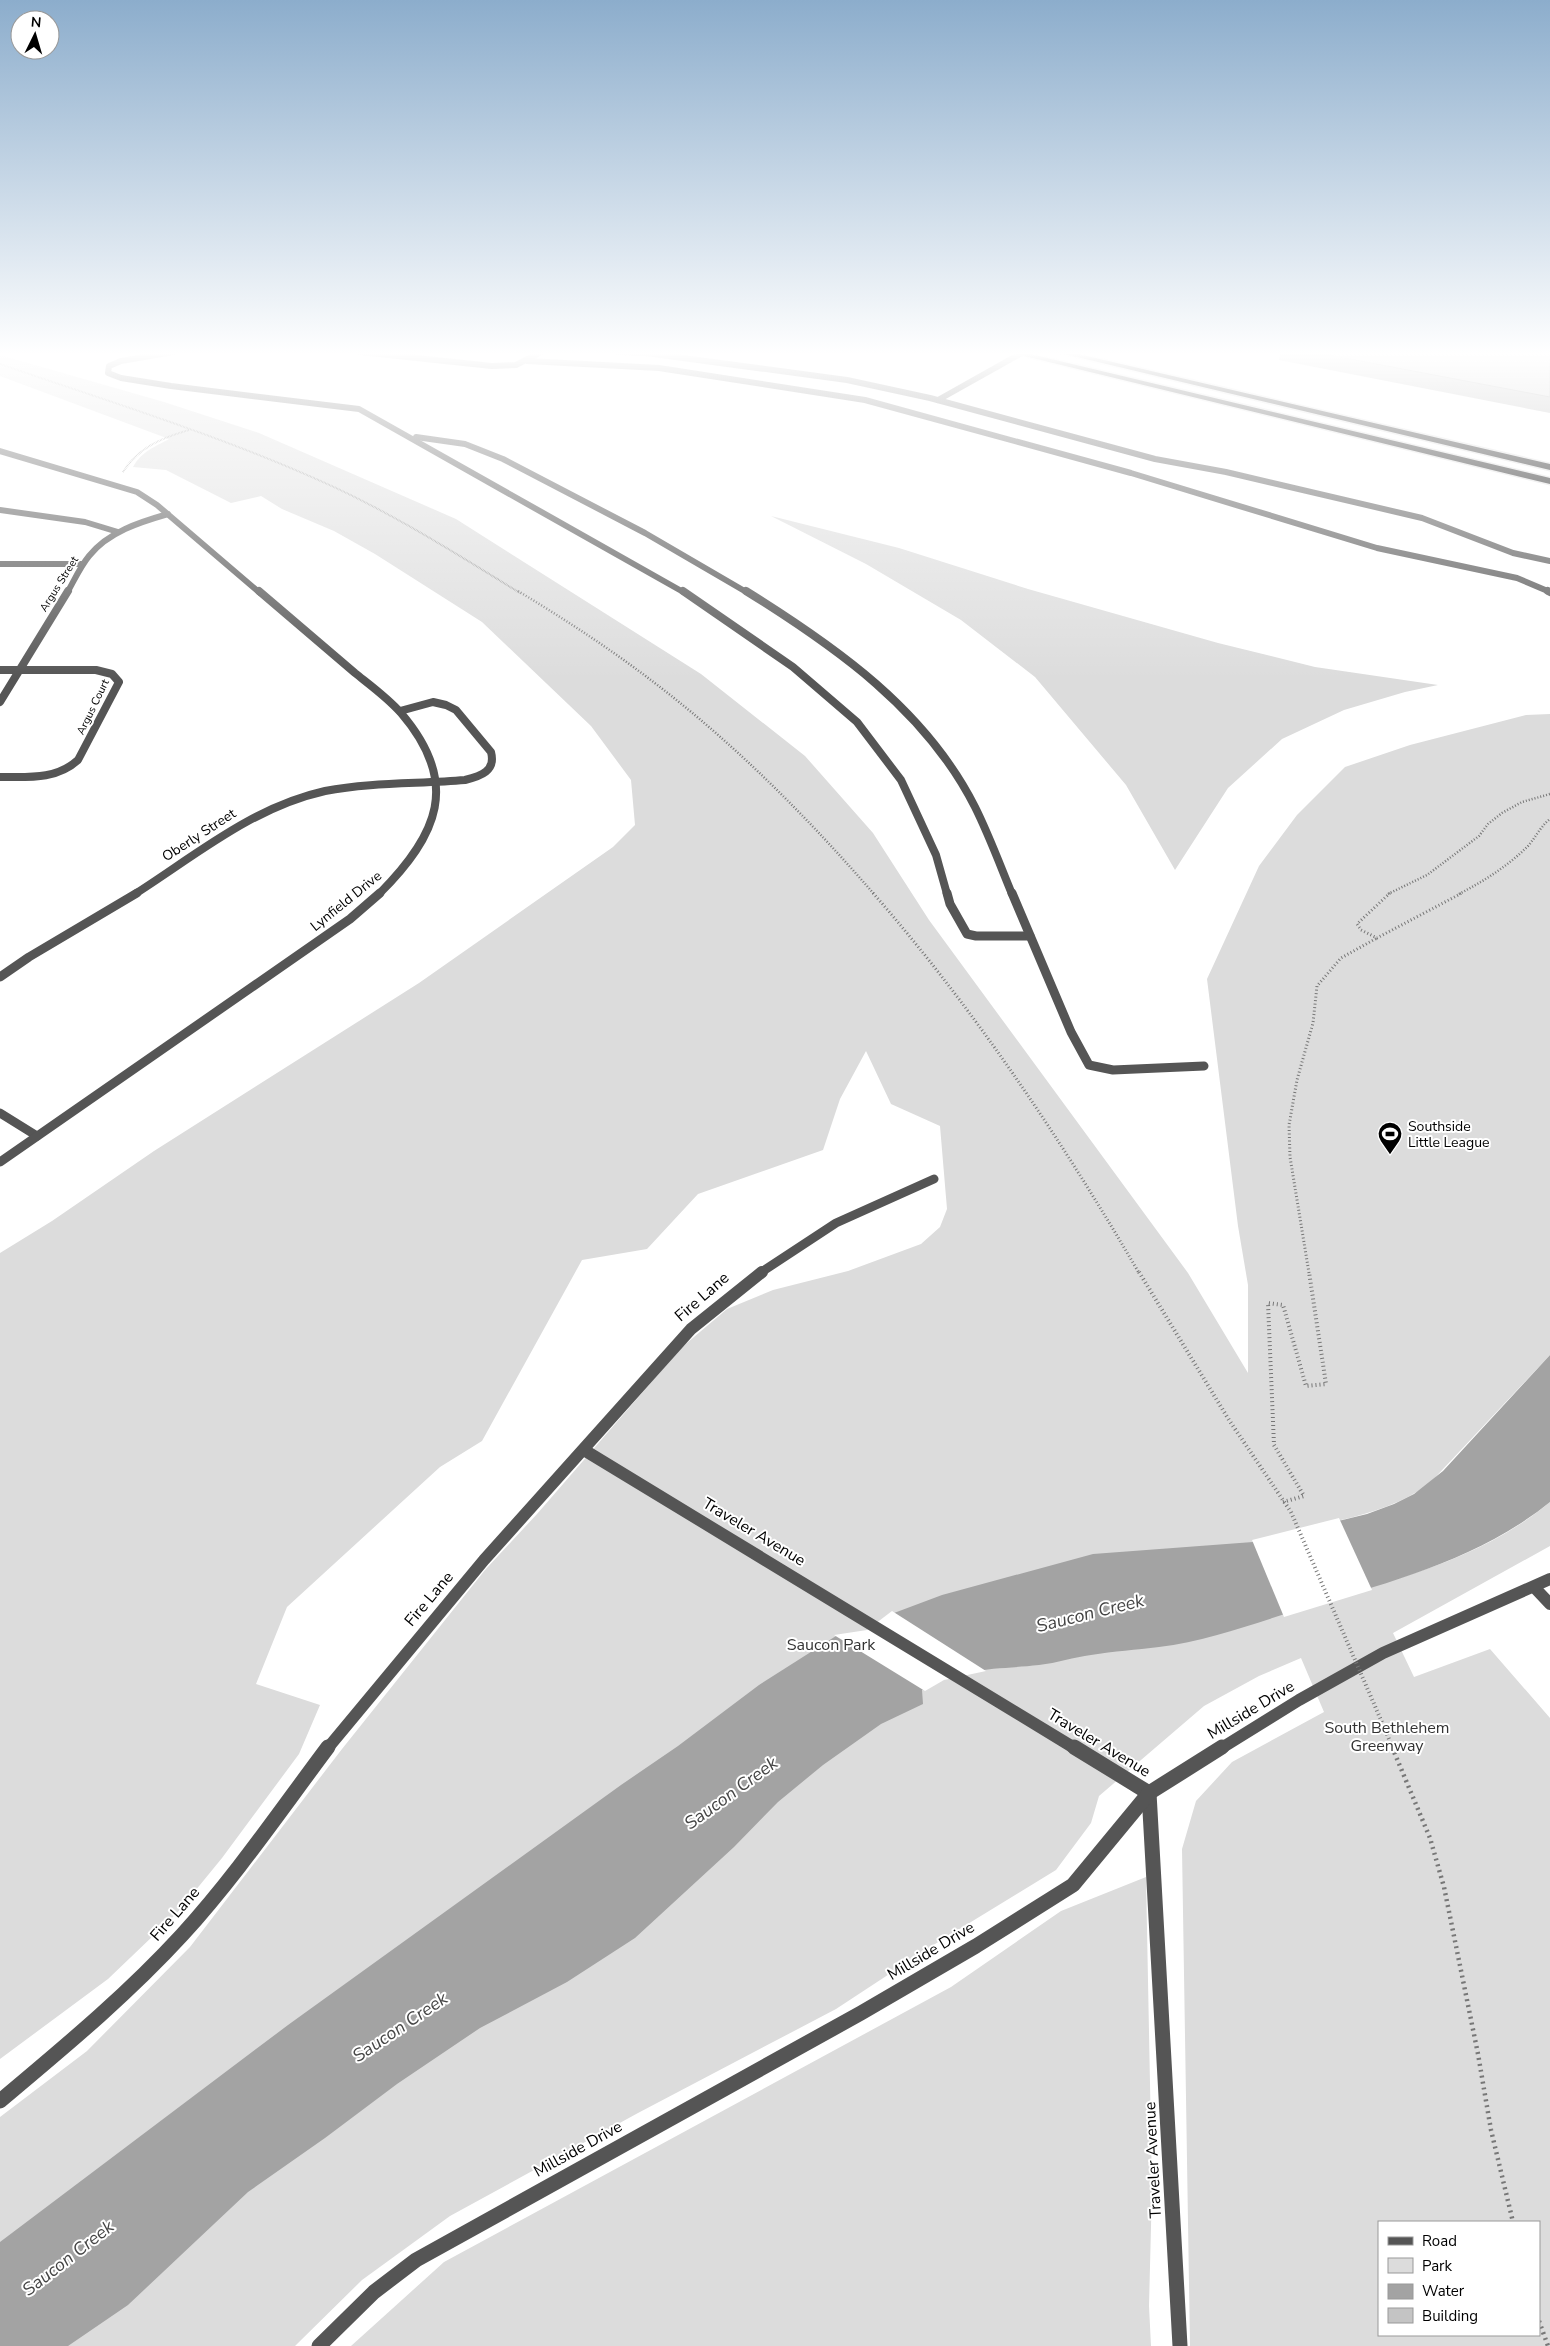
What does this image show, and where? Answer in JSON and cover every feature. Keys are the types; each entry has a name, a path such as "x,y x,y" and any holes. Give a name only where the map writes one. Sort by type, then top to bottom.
{"highway":[{"path":"1469,461 1550,481"},
{"path":"1526,461 1550,467"}],"street":[{"name":"Lynfield Drive","path":"0,1162 350,919 370,903 394,880 422,843 436,806 437,783 428,748 416,729 400,711 166,512 137,492 36,461"},
{"path":"453,461 691,596 793,667 857,722 901,780 936,855 950,904 967,934 976,936 1030,936"},
{"path":"504,461 646,531 748,592 829,645 886,693 914,720 937,747 975,807 1071,1032 1089,1065 1113,1070 1204,1066"},
{"path":"1090,461 1283,518 1377,548 1516,578 1550,592"},
{"path":"1169,461 1226,472 1422,518 1491,546 1550,561"},
{"path":"0,510 85,522 118,532"},
{"name":"Argus Street","path":"0,702 82,564 100,545 118,532 166,512"},
{"path":"0,564 82,564"},
{"path":"0,670 19,670"},
{"name":"Argus Court","path":"0,777 42,776 70,768 78,760 118,682 110,673 96,670 19,670"},
{"name":"Oberly Street","path":"0,977 119,905 246,821 277,805 308,795 342,789 465,780 489,770 493,762 491,752 456,710 446,704 433,702 400,711"},
{"path":"0,1113 38,1136"},
{"name":"Fire Lane","path":"0,2101 119,2000 182,1935 229,1879 344,1726 484,1560 691,1329 728,1296 780,1258 824,1230 871,1206 934,1179"},
{"name":"Traveler Avenue","path":"584,1450 1149,1793 1180,2346"},
{"name":"Millside Drive","path":"320,2346 374,2292 416,2260 861,2013 976,1946 1073,1885 1149,1793 1299,1700 1383,1653 1550,1579"},
{"path":"1534,1587 1550,1604"}],"path":[{"path":"113,484 120,478 129,461"},
{"path":"274,461 338,489 496,577 606,648 687,709 767,781 905,929 974,1018 1088,1186 1246,1447 1291,1512 1430,1838 1444,1888 1478,2054 1491,2130 1513,2221"},
{"path":"1378,938 1361,930 1357,924 1389,893 1427,875 1479,836 1488,824 1502,813 1522,802 1550,794"},
{"path":"1283,1502 1304,1496 1274,1445 1268,1302 1283,1305 1306,1386 1326,1384 1288,1140 1292,1105 1313,1023 1317,986 1341,958 1482,882 1529,845 1541,826 1550,819"},
{"path":"1540,2324 1548,2346"}],"green space":[{"path":"324,461 456,519 701,674 805,756 873,833 929,920 1188,1273 1248,1373 1248,1285 1238,1226 1207,979 1259,866 1297,815 1345,767 1410,745 1526,715 1550,714 1550,1355 1429,1484 1408,1497 1386,1506 1341,1520 1400,1578 1479,1548 1515,1527 1550,1502 1550,1546 1393,1633 1414,1677 1490,1649 1550,1718 1550,2346 1190,2346 1182,1849 1196,1801 1232,1762 1324,1712 1301,1658 1259,1676 1204,1706 1099,1796 1091,1823 1056,1870 935,1944 836,2009 638,2113 450,2216 362,2280 295,2346 0,2346 0,2117 87,2051 190,1947 342,1749 485,1570 537,1514 681,1348 727,1309 773,1290 848,1271 921,1244 940,1227 947,1209 940,1126 891,1104 866,1051 840,1099 823,1150 698,1194 647,1249 582,1260 482,1441 440,1467 287,1607 256,1684 320,1705 299,1754 222,1858 177,1913 108,1979 0,2059 0,1253 52,1221 154,1151 419,983 613,847 635,825 631,780 591,726 482,622 375,554 334,531 282,509 261,496 231,503 166,470 133,467 137,462"},
{"path":"771,516 899,548 1028,589 1218,643 1315,667 1438,685 1405,692 1344,710 1282,739 1228,788 1175,870 1126,785 1035,677 961,620 866,564"},
{"path":"1146,1877 1152,2187 1149,2306 1151,2346 351,2346 444,2262 951,1987 1061,1911"}],"water":[{"name":"Saucon Creek","path":"1550,1355 1550,1502 1522,1522 1493,1540 1431,1568 1231,1631 1177,1644 1078,1657 1046,1664 979,1670 937,1682 922,1690 923,1704 881,1724 823,1765 778,1802 734,1847 635,1938 567,1982 480,2028 397,2084 248,2192 128,2305 68,2346 0,2346 0,2242 288,2025 678,1746 759,1685 836,1636 868,1633 894,1613 942,1595 1093,1554 1253,1542 1367,1514 1394,1504 1414,1494 1443,1471"}],"pier":[{"path":"1339,1518 1372,1590 1284,1617 1252,1540"},
{"path":"892,1611 986,1671 944,1680 925,1691 834,1635 867,1630"}],"place":[{"name":"Southside Little League","path":"1390,1155"}],"park label":[{"name":"Saucon Park","path":"831,1645"},
{"name":"South Bethlehem Greenway","path":"1387,1737"}]}
